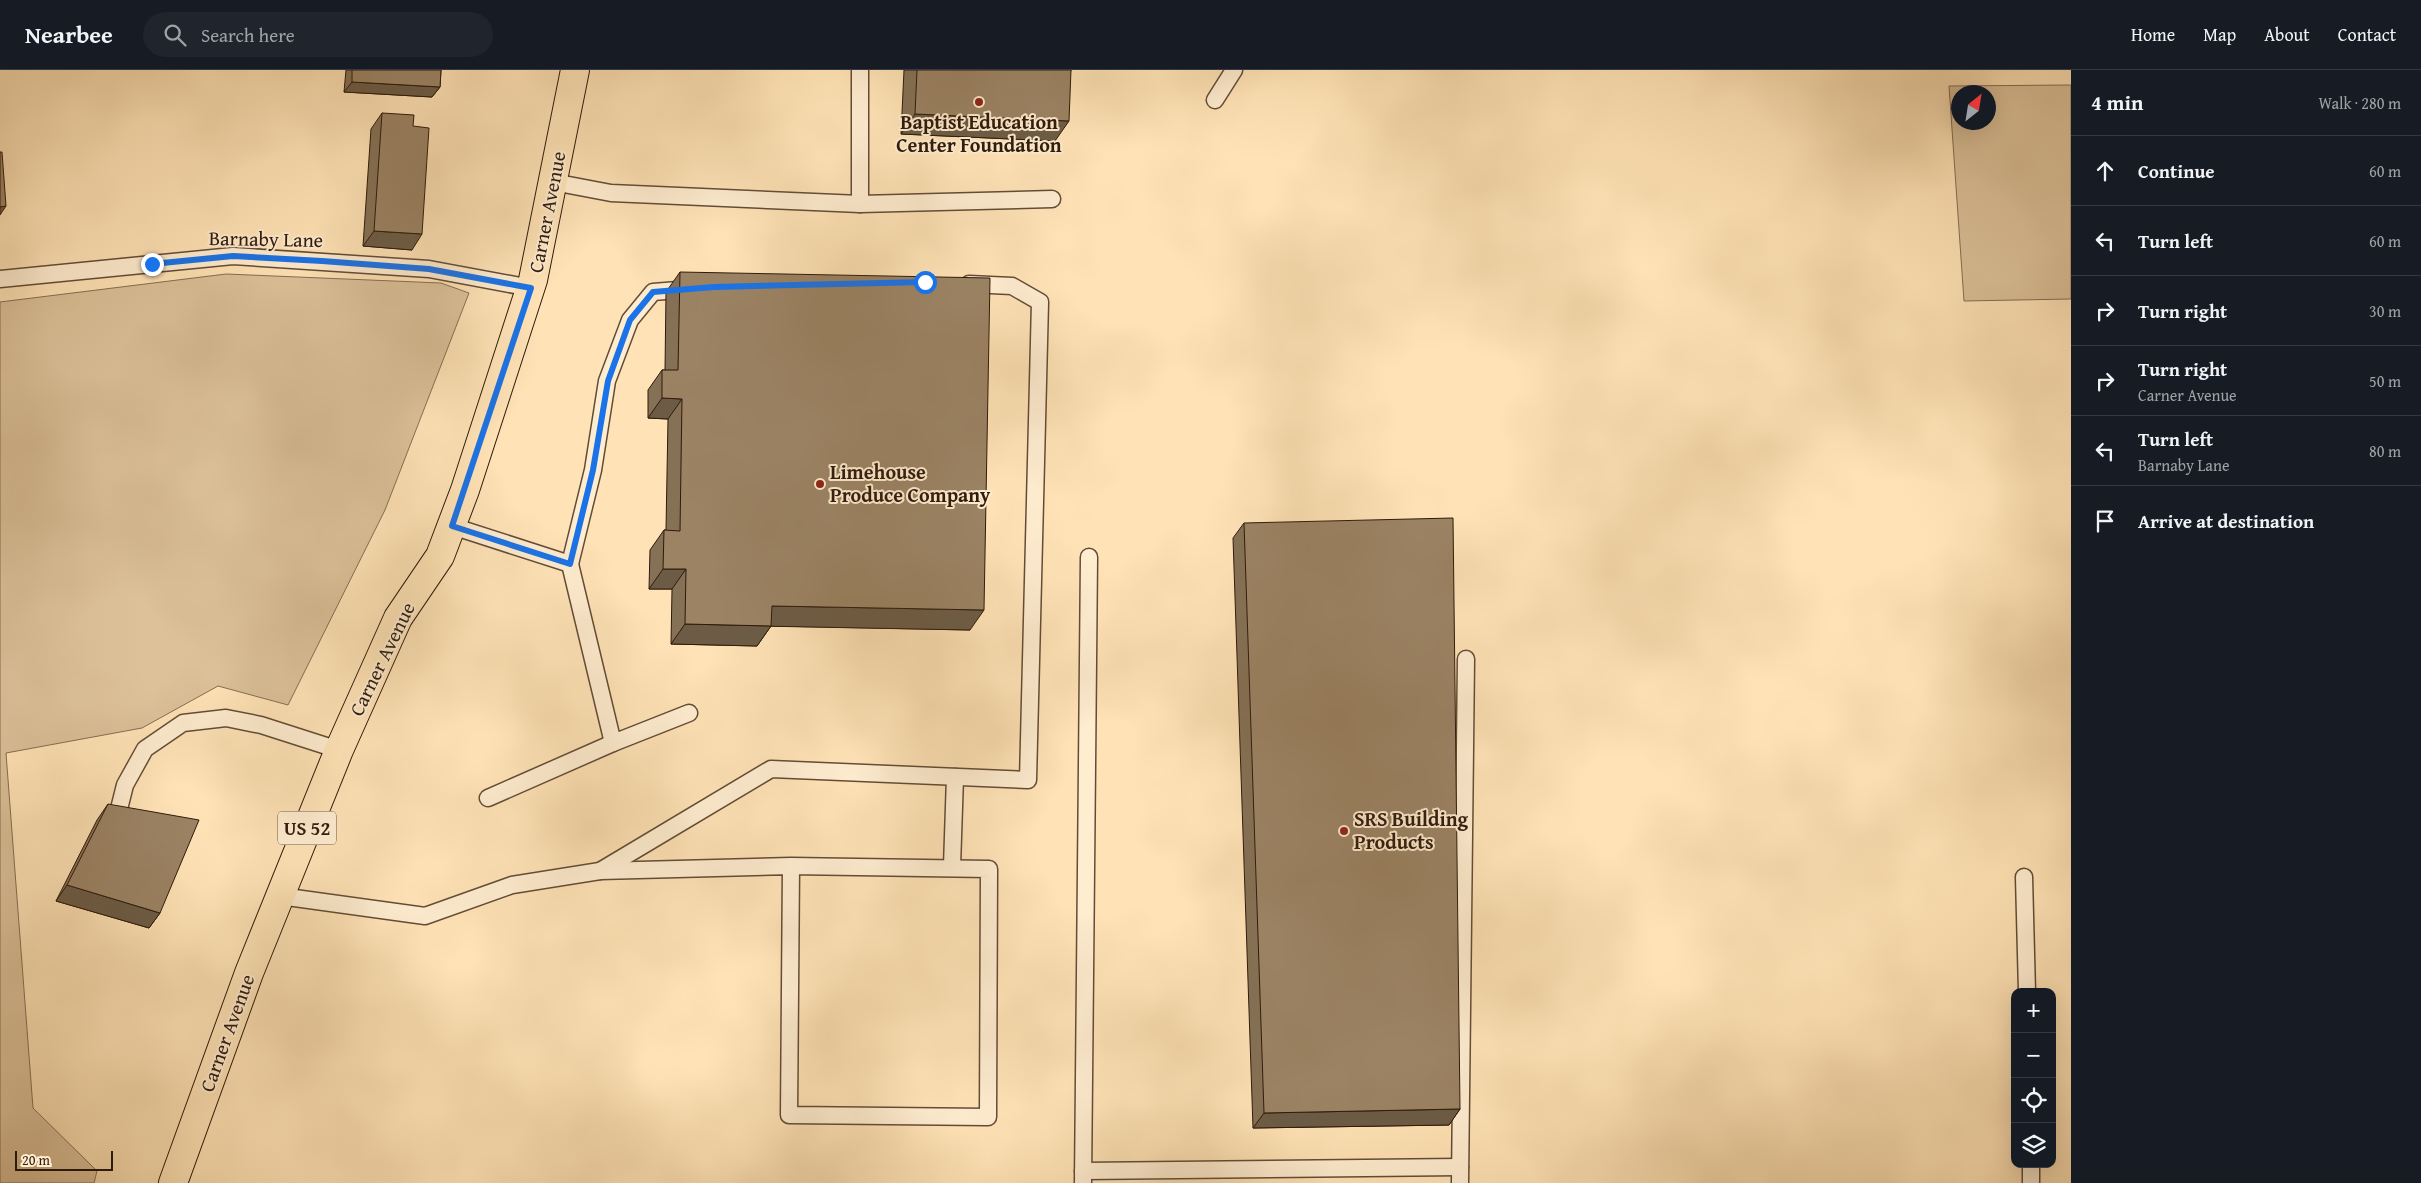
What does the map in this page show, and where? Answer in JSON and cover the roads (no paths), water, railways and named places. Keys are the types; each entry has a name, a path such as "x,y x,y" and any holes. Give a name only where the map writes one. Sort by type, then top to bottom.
{"main road":[{"name":"Carner Avenue","path":"173,1183 245,982 339,750 398,618 440,556 452,526 531,288 575,70"}],"lane":[{"path":"860,70 860,204"},
{"path":"1215,100 1234,70"},
{"path":"553,182 611,193 860,204 1052,199"},
{"name":"Barnaby Lane","path":"0,280 233,256 429,269 531,288"},
{"path":"600,871 771,769 1028,780 1040,302 1012,286 954,284"},
{"path":"613,743 570,564 593,470 608,381 630,320 653,292 705,287"},
{"path":"452,526 570,564"},
{"path":"1089,557 1083,1177 1460,1175 1466,659"},
{"path":"488,798 613,743 689,713"},
{"path":"116,821 125,785 145,749 183,723 226,718 261,725 339,750"},
{"path":"952,866 956,777"},
{"path":"280,896 425,916 512,885 600,871 790,866 952,866 989,869 988,1117 789,1115 790,866"},
{"path":"2024,877 2027,988"},
{"path":"2031,1168 2031,1183"}],"place":[{"name":"Baptist Education Center Foundation","path":"979,102"},
{"name":"Limehouse Produce Company","path":"820,484"},
{"name":"SRS Building Products","path":"1344,831"}]}
